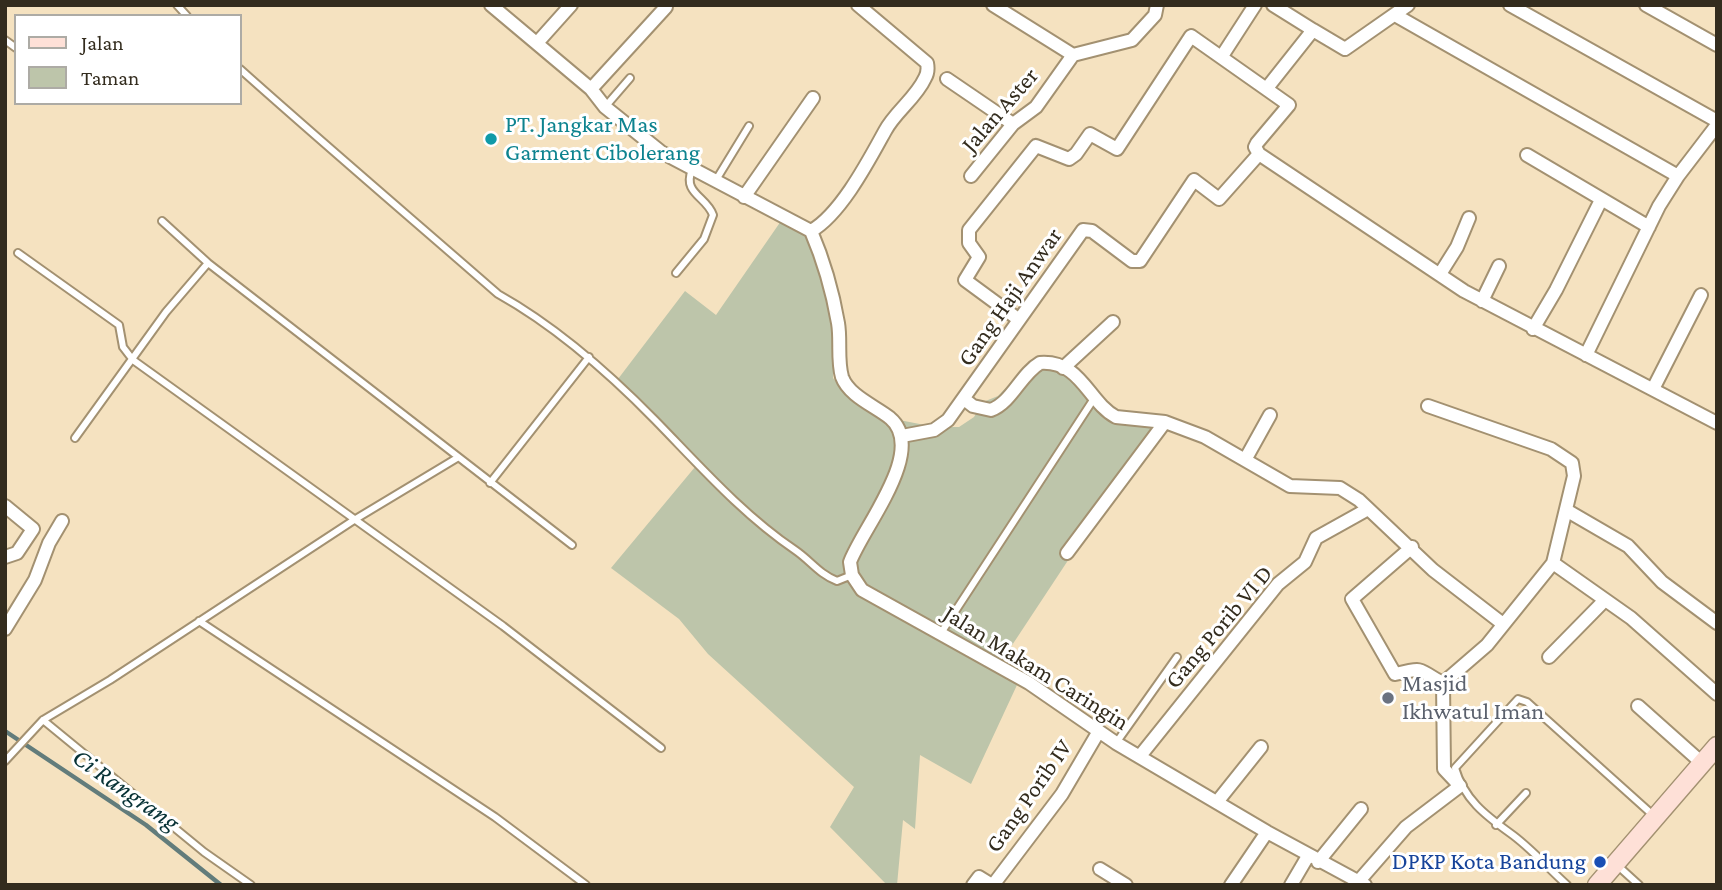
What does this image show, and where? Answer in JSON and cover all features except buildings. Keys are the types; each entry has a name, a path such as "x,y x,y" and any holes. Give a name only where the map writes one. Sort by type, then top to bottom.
{"main road":[{"path":"1597,885 1717,746"}],"street":[{"path":"537,43 571,5"},
{"path":"812,234 867,166 884,132 926,78 927,63 858,5"},
{"path":"993,5 1073,55 1132,40 1155,15 1157,5"},
{"path":"1222,56 1255,5"},
{"path":"1273,5 1345,49 1408,5"},
{"path":"1510,5 1717,123 1678,176 1649,227 1586,355"},
{"path":"1646,5 1717,46"},
{"path":"591,89 666,7"},
{"path":"500,8 591,89 605,107 661,152 812,234 838,322 842,376 848,387 894,422 902,436 903,450 898,470 852,556 852,575"},
{"path":"1395,15 1678,176"},
{"path":"1267,88 1313,30"},
{"path":"1018,319 965,280 979,257 970,243 969,230 1036,146 1069,159 1090,134 1117,149 1189,37 1194,36 1289,105 1257,143 1255,147 1259,154 1482,301 1717,423"},
{"name":"Jalan Aster","path":"971,176 1013,124 1036,107 1073,55"},
{"path":"947,79 1013,124"},
{"path":"744,197 814,98"},
{"name":"Gang Haji Anwar","path":"902,436 934,430 948,420 1083,230 1092,231 1128,259 1140,261 1194,180 1219,200 1259,154"},
{"path":"1527,155 1649,227"},
{"path":"1533,328 1556,290 1601,200"},
{"path":"1440,274 1457,247 1469,218"},
{"path":"1482,301 1499,266"},
{"path":"1653,388 1701,295"},
{"path":"1063,368 1114,322"},
{"path":"964,399 973,406 991,410 1001,404 1031,369 1040,363 1063,368 1077,377 1116,417 1164,422 1205,437 1290,486 1340,488 1412,547 1433,570 1503,624"},
{"path":"1361,883 1406,827 1460,786 1444,769 1441,744 1443,683 1470,661 1553,563 1574,468 1565,457 1550,449 1427,406"},
{"path":"1245,460 1270,415"},
{"path":"1067,553 1164,422"},
{"path":"5,506 33,529 17,553 5,557"},
{"name":"Gang Porib VI D","path":"1140,756 1278,584 1305,562 1316,538 1368,509"},
{"path":"1566,510 1628,547 1662,582 1717,623"},
{"path":"5,629 35,580 49,542 62,521"},
{"path":"1412,547 1352,599 1395,674 1417,668 1425,670 1443,683"},
{"path":"1553,563 1605,600 1717,694"},
{"name":"Jalan Makam Caringin","path":"852,575 862,590 876,599 1029,682 1116,743 1313,859 1361,883"},
{"path":"1549,657 1605,600"},
{"path":"1638,706 1702,763"},
{"name":"Gang Porib IV","path":"993,885 1027,837 1041,824 1055,804 1098,731"},
{"path":"1217,802 1261,747"},
{"path":"1292,885 1361,809"},
{"path":"1231,885 1267,832"},
{"path":"1100,869 1126,885"},
{"path":"973,885 979,877 993,885"}],"lane":[{"path":"242,71 304,129 345,160 498,294 526,310 589,357 759,526 799,553 820,575 837,581 852,575"},
{"path":"605,107 630,78"},
{"path":"715,181 749,126"},
{"path":"676,273 704,239 713,215 710,205 694,195 689,183 692,170"},
{"path":"162,221 208,263 572,545"},
{"path":"18,253 119,324 123,347 133,360 503,626 661,748"},
{"path":"75,438 166,312 208,263"},
{"path":"490,483 589,357"},
{"path":"941,633 1096,396"},
{"path":"5,761 43,720 355,520 457,458"},
{"path":"199,621 495,817 586,885"},
{"path":"1116,743 1177,657"},
{"path":"1567,885 1510,833 1496,825 1460,786 1455,768 1518,699 1527,702 1656,817"},
{"path":"43,720 204,852 251,885"},
{"path":"1496,825 1526,793"},
{"path":"1616,863 1639,885"}],"green space":[{"path":"781,221 808,232 834,325 833,378 849,398 889,418 935,427 959,427 974,417 983,402 998,396 1032,360 1038,360 1088,385 1105,417 1160,421 995,671 1017,685 971,784 920,755 915,829 903,820 897,885 887,885 830,827 854,787 708,654 679,619 611,568 700,461 618,379 685,291 716,315"}],"waterway":[{"name":"Ci Rangrang","path":"5,731 146,825 221,885"}],"place":[{"name":"PT. Jangkar Mas Garment Cibolerang","path":"491,139"},
{"name":"Masjid Ikhwatul Iman","path":"1388,698"},
{"name":"DPKP Kota Bandung","path":"1600,862"}]}
